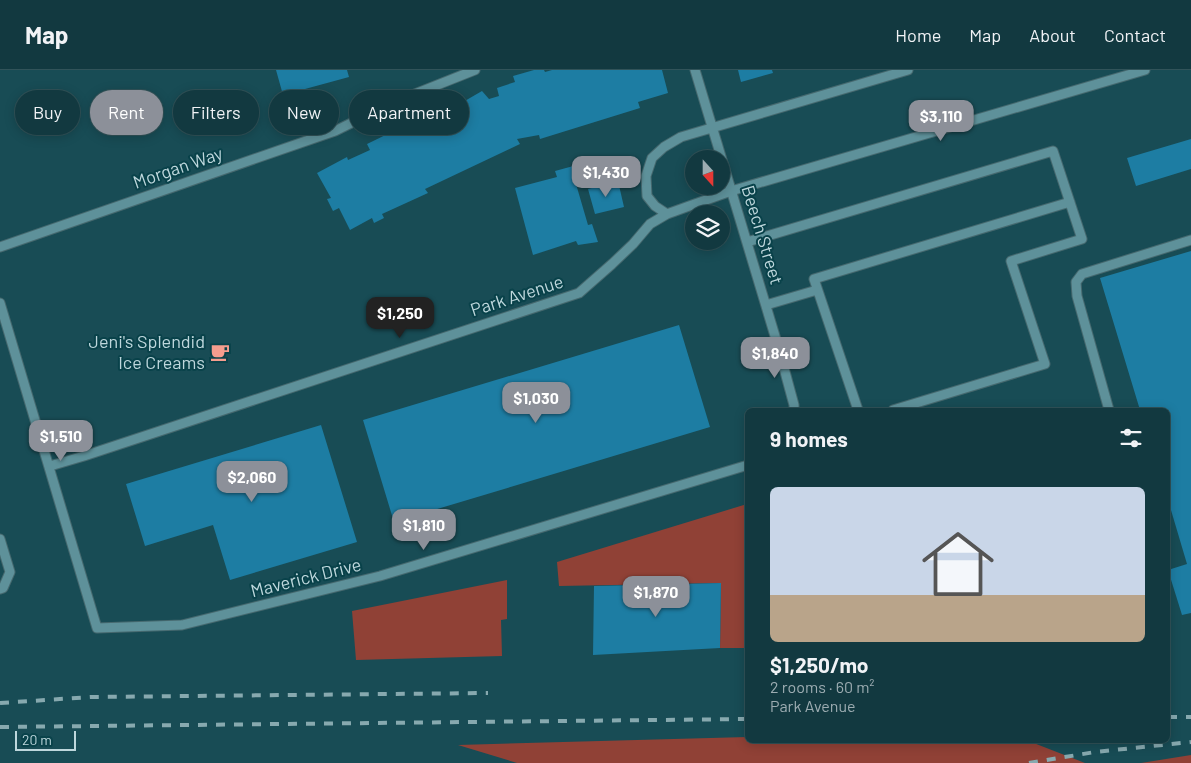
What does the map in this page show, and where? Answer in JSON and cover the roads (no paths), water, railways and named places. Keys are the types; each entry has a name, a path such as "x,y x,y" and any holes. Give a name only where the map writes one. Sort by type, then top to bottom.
{"street":[{"name":"Morgan Way","path":"0,247 335,131 392,103 475,70"},
{"name":"Beech Street","path":"694,70 766,305 794,408"},
{"path":"667,214 655,206 647,196 646,176 652,158 664,147 681,137 908,70"},
{"name":"Park Avenue","path":"50,466 579,292 633,244 650,224 667,214 732,191 1145,70"},
{"path":"747,242 1053,151 1082,239 1011,261 1045,364 900,408"},
{"path":"857,408 814,279 1070,202"},
{"path":"1108,408 1077,296 1076,282 1082,274 1191,240"},
{"path":"766,305 817,290"},
{"path":"0,303 3,326 50,466"},
{"name":"Maverick Drive","path":"50,466 97,628 182,625 371,578 745,466"},
{"path":"0,539 10,572 3,588 0,589"}],"railway":[{"path":"0,703 91,697 488,693"},
{"path":"1170,717 1191,717"},
{"path":"0,727 745,719"},
{"path":"1029,763 1095,752 1191,742"}],"place":[{"name":"Jeni's Splendid Ice Creams","path":"220,352"}]}
